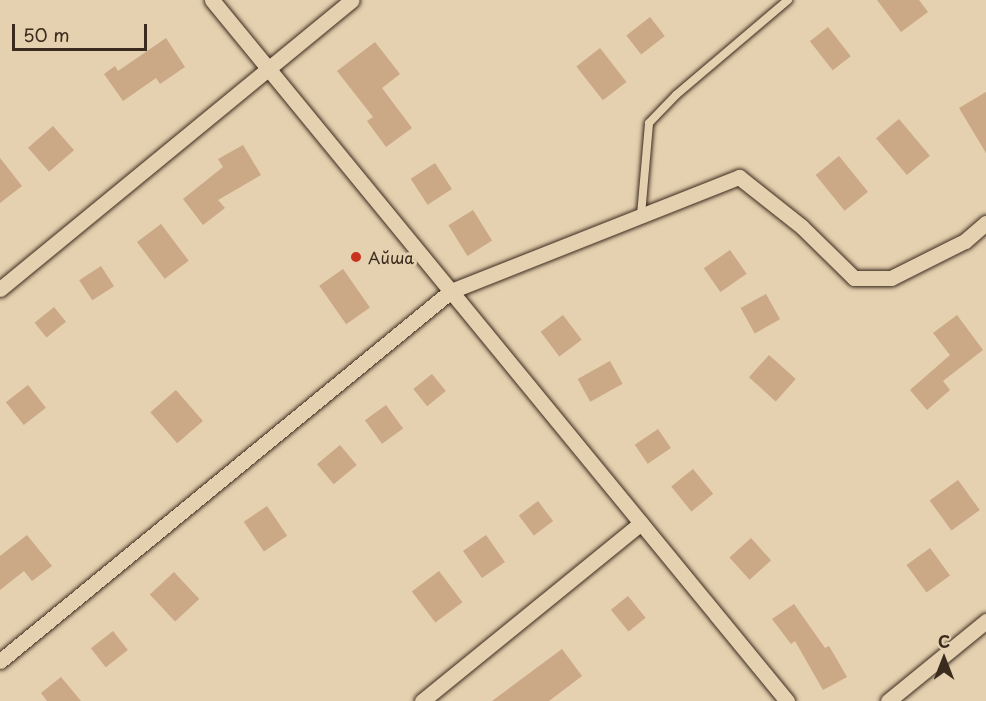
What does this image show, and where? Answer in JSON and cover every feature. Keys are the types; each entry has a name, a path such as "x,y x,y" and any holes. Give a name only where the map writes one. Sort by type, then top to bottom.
{"street":[{"path":"213,0 787,701"},
{"path":"0,289 352,0"},
{"path":"0,662 451,291 739,177 802,227 854,278 891,278 965,241 986,223"},
{"path":"422,701 641,523"},
{"path":"888,701 986,621"}],"lane":[{"path":"641,215 649,123 676,94 788,0"}],"building":[{"path":"877,0 919,0 928,12 901,32"},
{"path":"650,17 665,36 641,54 626,35"},
{"path":"828,27 851,56 833,70 810,41"},
{"path":"166,38 185,67 160,84 156,78 123,101 104,74 115,66 118,71"},
{"path":"375,42 400,74 382,88 412,128 386,147 367,121 373,117 337,71"},
{"path":"600,48 626,82 603,100 576,66"},
{"path":"986,92 986,153 959,108"},
{"path":"899,119 930,156 907,175 876,138"},
{"path":"53,126 74,150 49,172 28,148"},
{"path":"243,145 261,175 218,200 225,208 203,225 183,199 223,167 218,159"},
{"path":"839,156 868,192 845,211 816,175"},
{"path":"0,158 22,186 0,203"},
{"path":"435,163 452,189 428,205 411,179"},
{"path":"473,210 492,241 467,256 448,225"},
{"path":"161,224 189,261 165,279 137,242"},
{"path":"730,250 747,274 720,292 704,268"},
{"path":"101,266 114,286 92,300 79,280"},
{"path":"343,269 370,308 346,324 319,286"},
{"path":"766,294 780,319 755,333 741,308"},
{"path":"54,307 66,322 47,337 35,323"},
{"path":"563,315 582,340 559,357 541,332"},
{"path":"957,315 983,350 943,381 950,390 927,410 910,390 950,355 933,333"},
{"path":"769,355 796,379 776,401 749,377"},
{"path":"610,361 623,384 590,402 578,379"},
{"path":"432,374 446,391 427,406 413,389"},
{"path":"28,385 46,408 24,425 6,402"},
{"path":"176,390 203,421 177,443 150,412"},
{"path":"386,405 403,428 382,444 365,420"},
{"path":"658,429 671,448 648,464 635,445"},
{"path":"340,445 357,465 334,484 317,464"},
{"path":"693,469 713,494 691,511 671,487"},
{"path":"958,480 980,510 951,531 930,501"},
{"path":"538,501 553,521 534,535 519,515"},
{"path":"267,506 287,536 264,552 244,522"},
{"path":"27,535 52,566 32,581 24,571 0,590 0,556"},
{"path":"486,535 505,562 482,578 463,551"},
{"path":"751,538 771,560 750,580 729,557"},
{"path":"930,548 950,576 927,593 907,565"},
{"path":"439,571 462,602 435,623 412,591"},
{"path":"174,572 199,599 175,622 150,595"},
{"path":"628,596 646,618 629,632 611,610"},
{"path":"794,604 825,648 829,646 847,677 823,690 795,641 791,644 772,619"},
{"path":"113,631 128,650 106,667 91,648"},
{"path":"562,649 582,676 549,701 492,701"},
{"path":"61,677 81,701 47,701 41,693"}],"place":[{"name":"Айша","path":"356,257"}]}
